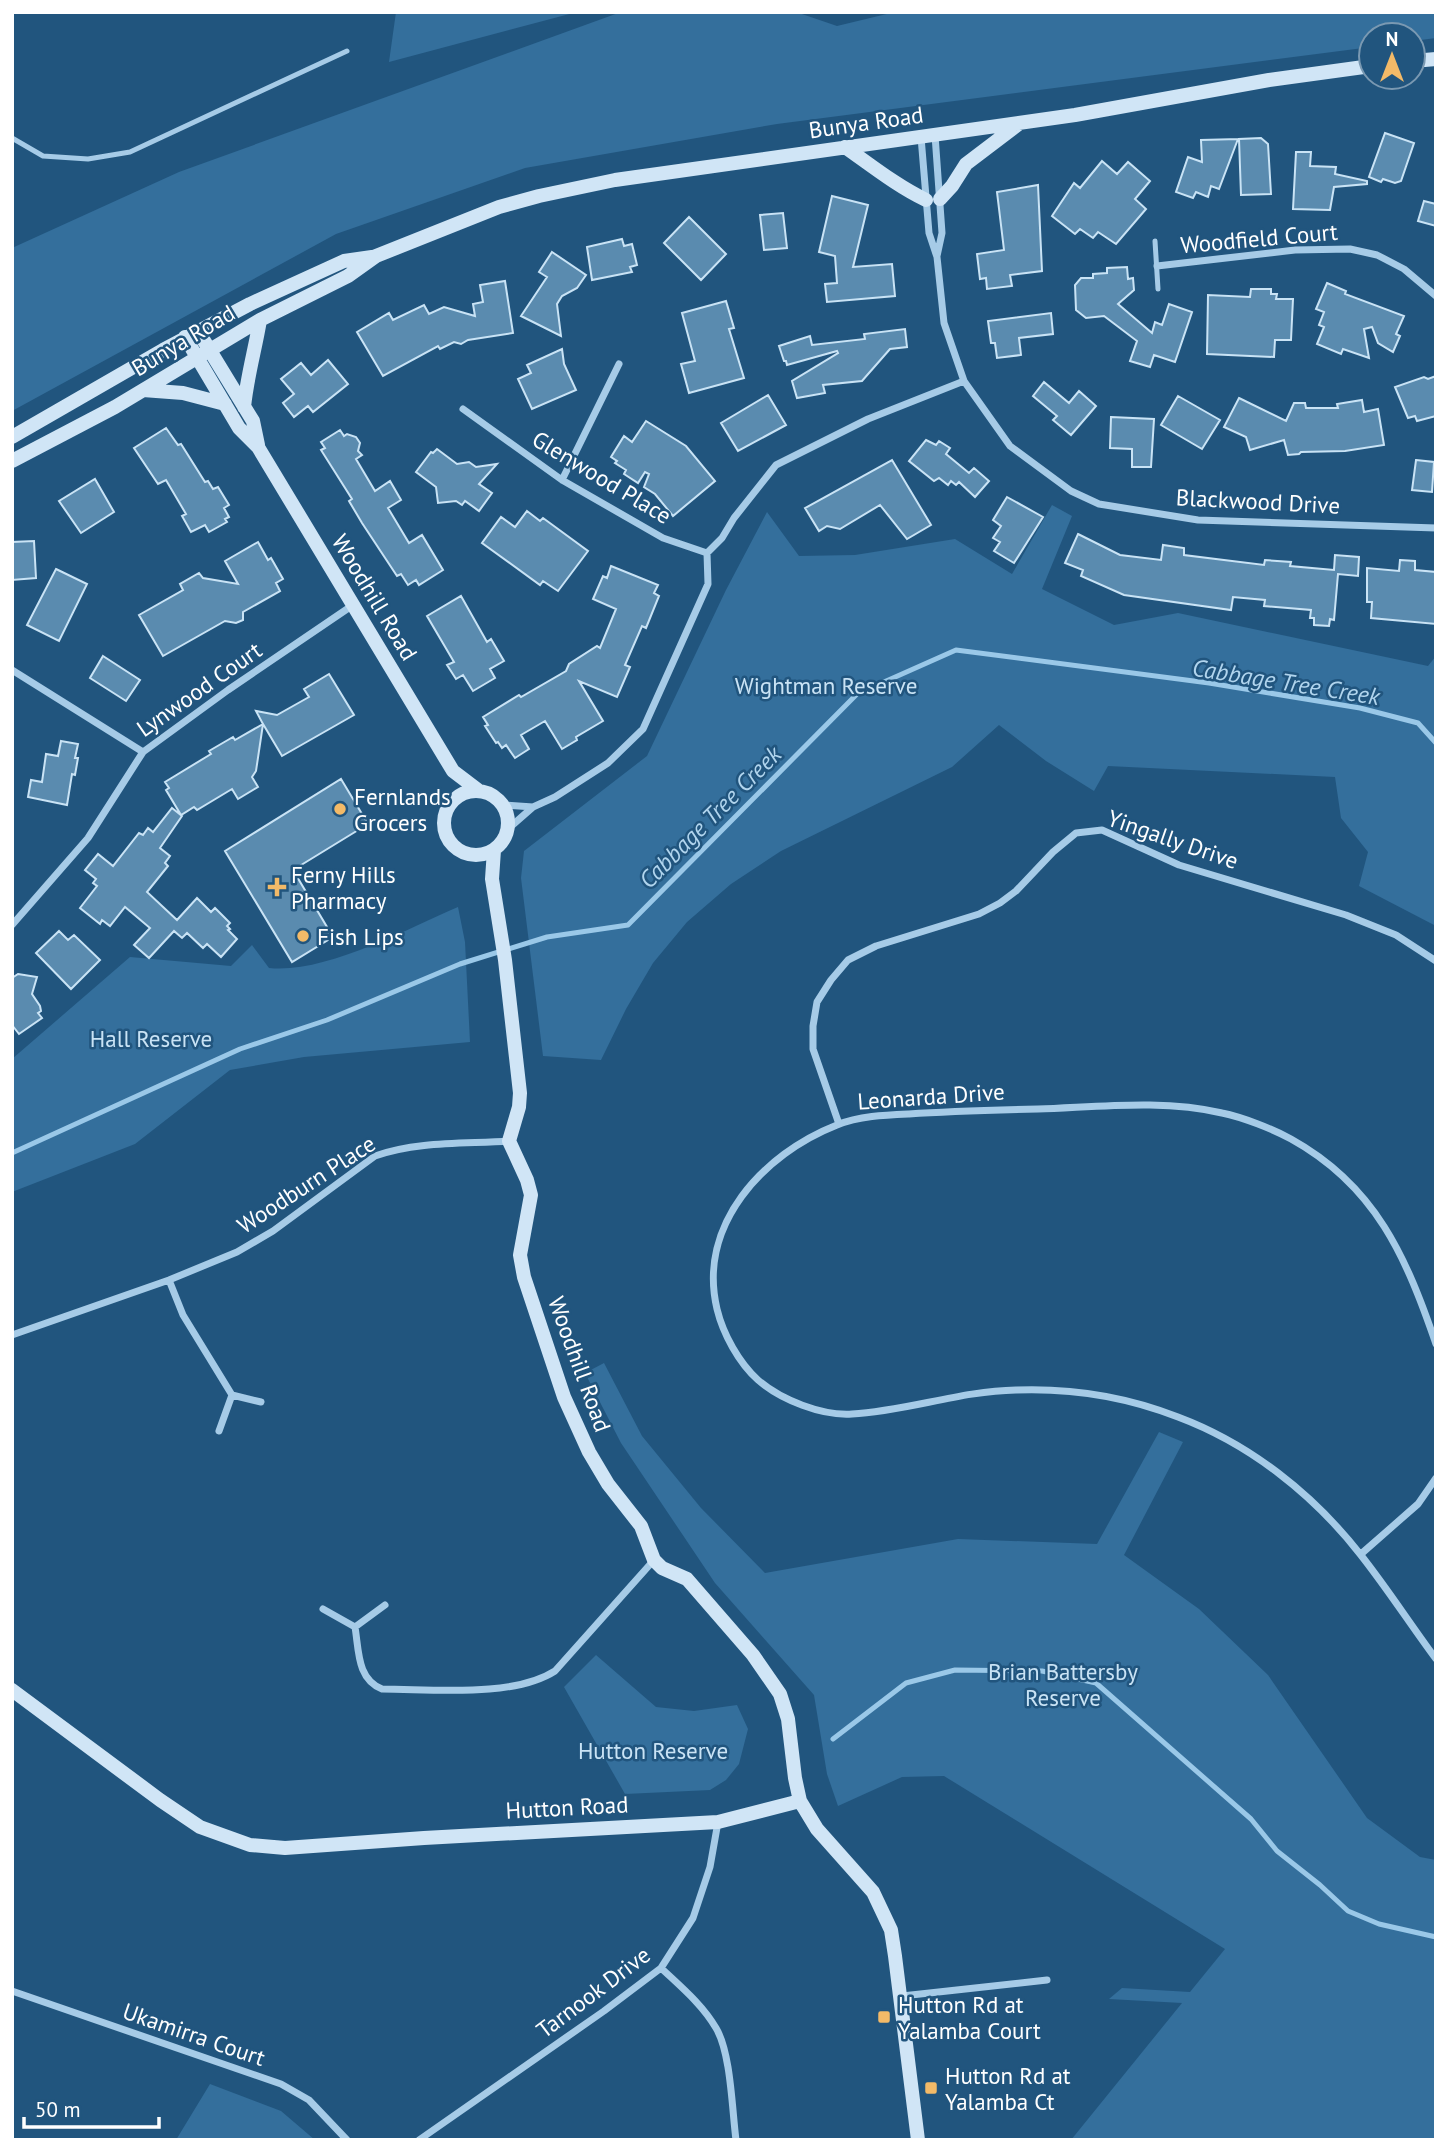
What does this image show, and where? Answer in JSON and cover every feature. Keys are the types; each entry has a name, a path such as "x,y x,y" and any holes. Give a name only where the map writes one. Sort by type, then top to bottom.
{"street":[{"name":"Bunya Road","path":"12,437 192,334 344,261 376,256 462,221 539,196 615,180 1075,115 1269,80 1357,68"},
{"path":"845,148 893,179 903,189 933,199 953,187 966,164 1021,122"},
{"name":"Blackwood Drive","path":"928,136 933,199 942,233 937,257"},
{"name":"Blackwood Drive","path":"928,136 933,199 929,233 937,257 944,323 964,381 1010,446 1071,491 1099,504 1198,520 1436,528"},
{"name":"Woodfield Court","path":"1157,266 1295,250 1350,249 1377,255 1404,269 1436,296"},
{"name":"Bunya Road","path":"12,461 86,423 260,320 348,276 376,256"},
{"path":"244,407 248,370 260,320"},
{"name":"Woodhill Road","path":"192,334 210,350 253,421 258,447"},
{"name":"Woodhill Road","path":"192,334 197,358 239,428 258,447 453,771 478,790 497,797 503,805"},
{"path":"562,480 619,364"},
{"path":"476,855 494,850 501,844 509,828 533,807 555,797 608,763 643,729 708,584 707,553 722,538 734,518 776,465 868,419 964,381"},
{"path":"143,390 183,393 225,404"},
{"name":"Glenwood Place","path":"463,409 562,480 663,538 707,553"},
{"name":"Lynwood Court","path":"12,925 88,838 143,752 228,690 354,606"},
{"path":"12,670 143,752"},
{"name":"Woodhill Road","path":"453,771 455,798 444,819 446,836 458,850 476,855 492,879"},
{"path":"455,798 478,790"},
{"path":"509,828 503,805 533,807"},
{"name":"Yingally Drive","path":"839,1124 813,1049 817,1002 831,980 848,960 876,946 979,914 1000,903 1076,833 1102,830 1179,865 1346,915 1396,935 1436,961"},
{"name":"Woodhill Road","path":"494,850 492,879 505,960 520,1093 517,1116 509,1141 531,1195 520,1255 524,1277 564,1397 589,1452 601,1473 641,1526 653,1560"},
{"name":"Leonarda Drive","path":"1436,1344 1414,1282 1382,1220 1345,1179 1288,1137 1224,1113 1172,1106 931,1112 875,1116 839,1124 775,1160 737,1202 724,1224 713,1276 717,1309 726,1334 742,1362 758,1380 779,1394 813,1409 846,1415 1013,1390 1058,1390 1101,1395 1144,1405 1182,1418 1247,1451 1293,1484 1325,1513 1361,1554 1436,1659"},
{"name":"Woodburn Place","path":"12,1335 169,1280 237,1252 273,1231 375,1156 413,1147 509,1141"},
{"path":"169,1280 183,1315 232,1395 261,1402"},
{"path":"219,1431 232,1395"},
{"path":"1361,1554 1418,1504 1436,1478"},
{"path":"355,1627 362,1673 372,1685 382,1689 510,1688 540,1681 555,1671 653,1560 662,1568 687,1579 753,1655 780,1694 788,1719 800,1801 817,1829 867,1885 883,1909 891,1930 902,1996 918,2140"},
{"path":"355,1627 384,1605"},
{"path":"323,1609 355,1627"},
{"name":"Hutton Road","path":"12,1690 200,1827 250,1845 285,1849 438,1837 718,1822 800,1801"},
{"name":"Tarnook Drive","path":"419,2140 661,1968 693,1918 710,1867 718,1822"},
{"path":"661,1968 702,2007 718,2030 726,2056 736,2140"},
{"path":"902,1996 1047,1980"},
{"name":"Ukamirra Court","path":"12,1991 281,2084 309,2100 348,2140"}],"lane":[{"path":"12,138 44,156 88,159 130,152 347,51"},
{"path":"1155,241 1158,289"}],"green space":[{"path":"396,12 577,12 389,62"},
{"path":"621,12 796,12 837,26 895,12 1436,12 1436,38 1427,39 1427,21 1357,21 1357,49 777,124 525,168 336,234 12,411 12,248 179,172"},
{"name":"Wightman Reserve","path":"1052,505 1072,516 1042,589 1114,625 1178,613 1428,666 1436,656 1436,926 1359,886 1368,852 1341,818 1335,777 1108,766 1094,791 1046,761 999,725 952,767 781,851 731,884 687,922 653,963 601,1060 543,1056 521,878 524,851 647,756 726,590 767,512 799,556 855,555 955,539 1012,574"},
{"name":"Hall Reserve","path":"458,907 465,942 470,1042 304,1057 230,1070 135,1144 12,1192 12,1059 130,957 231,966 252,945 269,968 291,968 315,964 365,948"},
{"name":"Brian Battersby Reserve","path":"604,1363 642,1436 701,1508 765,1573 958,1539 1097,1544 1159,1432 1183,1442 1124,1555 1199,1609 1268,1675 1367,1818 1420,1857 1436,1860 1436,2140 1071,2140 1182,2003 1109,1999 1122,1988 1190,1992 1225,1949 944,1776 902,1777 838,1806 827,1774 814,1695 715,1583 621,1443 585,1373"},
{"name":"Hutton Reserve","path":"596,1655 656,1707 694,1711 737,1705 748,1729 739,1764 726,1780 710,1790 625,1794 564,1687"},
{"path":"210,2084 281,2111 315,2140 176,2140"}],"building":[{"path":"1385,133 1414,143 1401,181 1395,183 1383,179 1381,182 1369,177"},
{"path":"1261,138 1268,144 1271,194 1241,195 1239,139"},
{"path":"1238,139 1219,189 1211,186 1208,197 1196,192 1193,198 1176,192 1188,157 1202,162 1201,140"},
{"path":"1296,152 1311,152 1310,166 1336,167 1335,174 1367,181 1367,184 1334,187 1330,210 1293,209"},
{"path":"1102,161 1117,174 1128,162 1150,181 1135,199 1146,209 1116,244 1098,232 1093,238 1080,229 1075,234 1052,216 1074,183 1080,188"},
{"path":"1038,185 1042,271 1010,275 1012,286 987,289 986,278 980,279 977,254 1004,250 997,192"},
{"path":"832,196 868,205 853,267 892,264 895,296 827,302 825,284 837,283 835,256 819,252"},
{"path":"1424,201 1436,204 1436,226 1418,221"},
{"path":"783,213 787,248 764,250 760,215"},
{"path":"689,217 726,254 701,280 664,243"},
{"path":"622,239 624,246 632,244 637,265 630,267 632,272 592,280 587,247"},
{"path":"552,252 586,275 577,288 562,296 557,304 561,336 521,316 547,277 539,272"},
{"path":"1127,267 1128,279 1133,278 1134,290 1118,304 1152,333 1155,322 1162,325 1169,304 1192,312 1175,362 1154,355 1150,367 1130,361 1137,341 1104,316 1086,318 1076,310 1075,285 1081,278 1093,278 1093,274 1107,273 1107,268"},
{"path":"505,281 513,333 468,340 461,344 454,342 440,349 438,346 383,376 357,332 389,313 393,320 424,305 429,314 444,307 475,316 473,304 483,302 480,285"},
{"path":"1327,283 1346,291 1345,294 1404,316 1396,334 1400,336 1393,352 1378,343 1372,327 1364,329 1369,358 1343,349 1341,354 1317,344 1324,327 1319,325 1324,312 1316,309"},
{"path":"1251,289 1271,289 1271,294 1277,294 1276,299 1293,299 1291,340 1275,340 1274,357 1207,354 1208,295 1250,297"},
{"path":"726,301 734,328 729,329 744,378 689,393 681,364 695,361 682,313"},
{"path":"1051,313 1053,334 1019,338 1021,355 997,358 995,343 991,343 988,321"},
{"path":"905,329 907,347 890,349 862,381 823,385 825,393 797,398 792,381 838,353 837,351 787,365 779,346 810,336 812,345 865,339 864,334"},
{"path":"562,349 564,364 576,390 532,409 518,379 531,373 527,365"},
{"path":"328,360 348,384 313,412 308,406 294,417 283,403 294,394 281,379 301,363 311,375"},
{"path":"1436,376 1436,416 1417,421 1415,416 1408,418 1395,387 1424,377 1428,379"},
{"path":"1044,382 1069,403 1079,391 1096,406 1071,435 1053,420 1057,416 1033,396"},
{"path":"768,395 786,425 738,451 721,423"},
{"path":"1178,396 1220,420 1202,449 1161,425"},
{"path":"1239,398 1286,421 1294,403 1305,403 1306,408 1338,408 1337,404 1362,400 1364,412 1378,409 1384,445 1288,455 1284,440 1250,450 1246,437 1224,427"},
{"path":"1111,417 1154,419 1151,467 1132,467 1132,449 1110,448"},
{"path":"646,421 686,446 715,481 673,516 655,494 644,487 649,474 645,472 638,483 624,474 626,470 611,457 624,436 632,442"},
{"path":"166,428 178,445 181,444 205,482 208,481 213,489 218,487 229,505 224,508 229,517 225,519 227,522 209,532 205,525 191,532 182,516 186,514 166,480 158,484 134,448"},
{"path":"340,430 344,436 347,434 356,437 360,443 358,451 362,455 356,459 375,491 390,481 401,500 388,508 409,543 422,535 443,570 419,585 416,580 408,585 401,574 397,576 362,523 349,501 352,499 321,450 325,448 321,442"},
{"path":"926,440 936,445 939,441 950,448 946,454 969,473 974,468 989,481 975,497 959,482 956,485 951,481 948,485 939,478 934,481 909,461"},
{"path":"437,449 457,464 469,462 476,467 497,464 479,484 492,493 479,511 465,501 462,505 456,501 438,503 436,487 416,472 431,452"},
{"path":"892,460 931,525 907,539 880,505 840,529 827,526 819,531 805,508"},
{"path":"1416,460 1434,462 1432,492 1412,490"},
{"path":"95,479 114,512 81,533 59,501"},
{"path":"1007,497 1043,517 1014,563 994,551 1000,542 993,538 1001,526 993,520"},
{"path":"527,511 540,521 543,518 588,551 558,591 543,581 540,585 482,543 501,517 515,527"},
{"path":"1078,534 1120,555 1161,560 1163,545 1184,548 1184,555 1264,565 1265,560 1291,562 1290,566 1334,570 1335,555 1359,557 1358,576 1338,574 1334,620 1330,619 1329,626 1314,625 1314,618 1310,618 1311,610 1264,606 1265,600 1233,597 1231,610 1124,595 1081,576 1083,570 1065,563"},
{"path":"34,541 36,578 12,580 12,542"},
{"path":"258,542 283,579 276,583 280,591 243,612 243,620 236,623 225,621 163,656 139,615 183,590 180,584 199,573 203,578 238,584 225,561"},
{"path":"1400,560 1415,561 1415,570 1436,572 1436,624 1371,618 1372,602 1367,602 1367,568 1399,571"},
{"path":"611,566 658,585 654,593 659,596 646,628 642,626 625,665 630,667 617,697 579,681 603,721 562,749 545,721 521,735 529,749 515,758 506,745 502,748 496,743 485,726 488,725 483,717 566,671 569,664 597,646 600,648 616,609 593,599 603,576 607,578"},
{"path":"56,569 87,584 59,641 27,625"},
{"path":"461,596 487,642 491,639 504,661 490,669 495,678 473,691 463,675 456,679 447,665 454,662 427,616"},
{"path":"103,656 140,680 126,701 90,678"},
{"path":"329,674 354,715 282,756 256,711 277,715 309,697 304,689"},
{"path":"263,724 256,771 252,777 258,787 238,799 232,789 197,810 194,807 181,815 166,790 169,788 165,782 211,754 209,751"},
{"path":"61,741 78,744 75,775 72,774 67,805 28,797 31,780 42,782 46,754 58,756"},
{"path":"341,779 368,824 293,870 333,937 292,962 225,851"},
{"path":"172,808 182,816 160,848 170,856 165,863 168,866 147,892 177,920 197,898 211,912 215,908 230,923 228,930 237,939 221,957 207,944 203,948 187,933 182,938 174,931 149,958 134,945 150,928 125,907 110,926 102,920 100,924 80,908 97,886 93,883 96,879 85,870 98,854 113,866 139,833 143,835 148,828 153,832"},
{"path":"59,931 68,940 74,935 100,960 71,989 36,953"},
{"path":"18,974 37,977 32,994 40,1006 41,1011 38,1013 42,1018 19,1034 12,1025 12,978"}],"waterway":[{"name":"Cabbage Tree Creek","path":"12,1153 240,1049 327,1020 460,964 547,937 628,925 857,694 956,650 1209,683 1360,708 1418,723 1436,743"},
{"path":"833,1739 906,1683 955,1670 1042,1671 1096,1683 1251,1819 1277,1851 1348,1911 1379,1924 1436,1937"}],"place":[{"name":"Fernlands Grocers","path":"340,809"},
{"name":"Ferny Hills Pharmacy","path":"277,887"},
{"name":"Fish Lips","path":"303,936"},
{"name":"Hutton Rd at Yalamba Court","path":"884,2017"},
{"name":"Hutton Rd at Yalamba Ct","path":"931,2088"}]}
